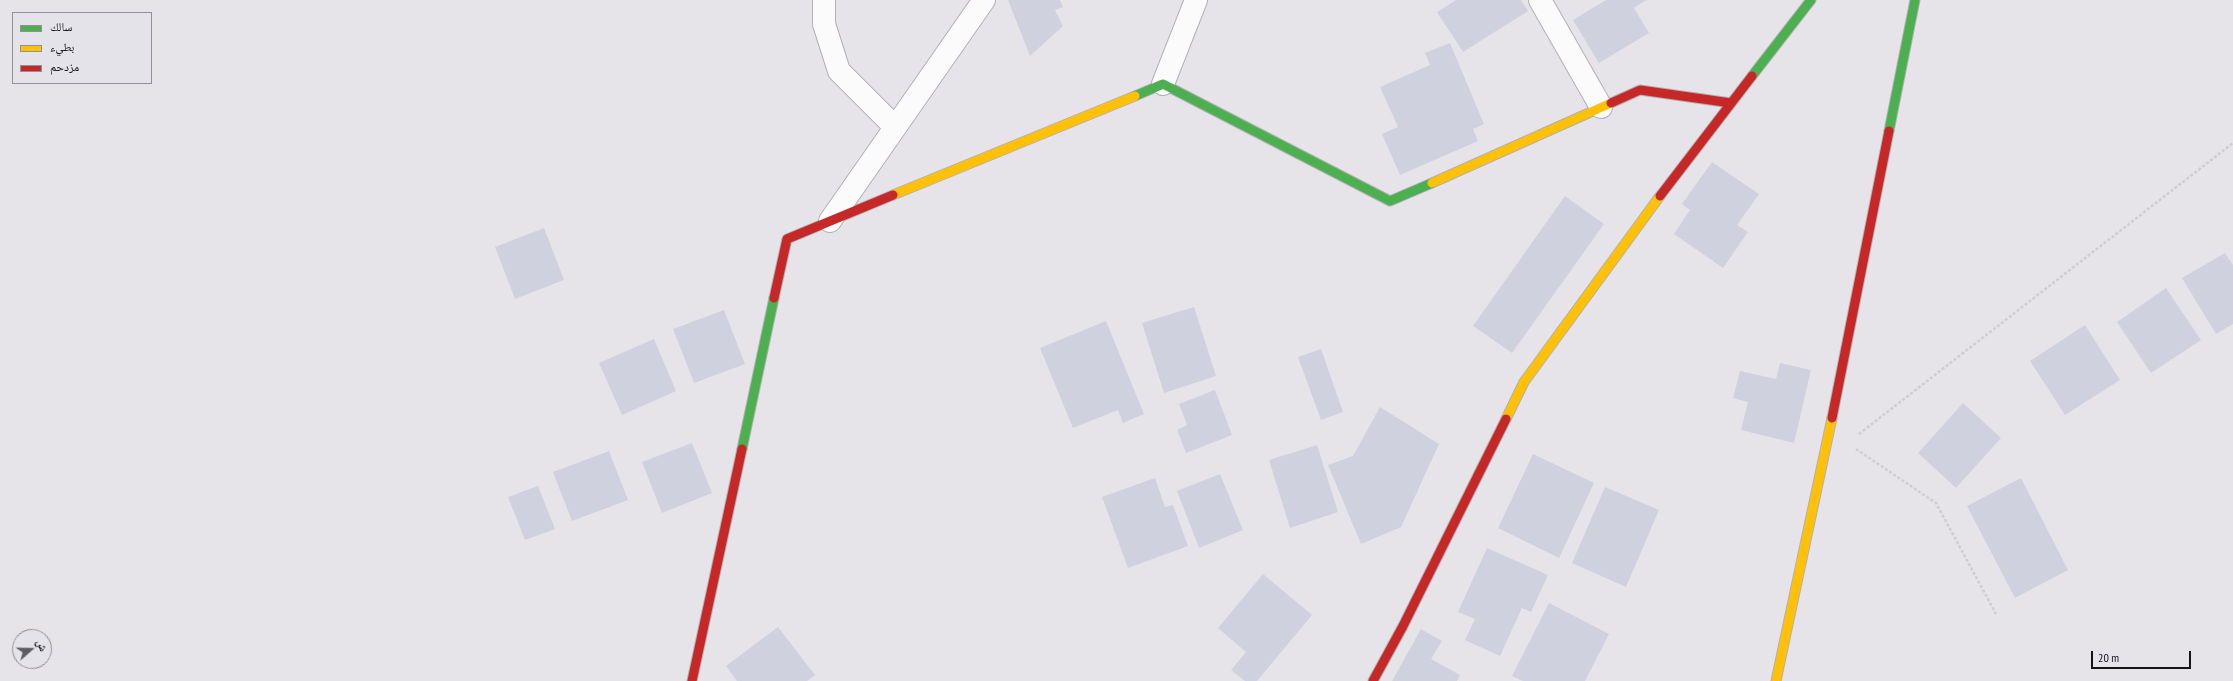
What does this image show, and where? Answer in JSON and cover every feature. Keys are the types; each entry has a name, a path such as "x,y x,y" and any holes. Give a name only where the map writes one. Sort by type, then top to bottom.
{"street":[{"path":"824,0 824,24 839,71 895,127"},
{"path":"830,221 984,0"},
{"path":"692,681 787,239 1163,84 1196,0"},
{"path":"1540,0 1601,107"},
{"path":"1373,681 1403,626 1524,382 1676,173 1811,0"},
{"path":"1776,681 1828,440 1915,0"},
{"path":"1163,84 1390,201 1640,90 1731,103"}],"path":[{"path":"1847,444 2233,142"},
{"path":"1828,440 1847,444 1936,502 1996,614"}],"building":[{"path":"1008,0 1060,0 1063,7 1055,10 1063,26 1030,56"},
{"path":"1456,0 1521,0 1528,11 1463,52 1437,12"},
{"path":"1606,0 1646,0 1634,8 1649,33 1599,63 1573,20"},
{"path":"1450,43 1484,124 1473,129 1478,141 1400,175 1382,134 1398,127 1380,87 1430,65 1425,53"},
{"path":"1712,162 1759,194 1737,225 1748,232 1723,268 1674,234 1690,210 1682,204"},
{"path":"1565,196 1604,224 1512,353 1473,326"},
{"path":"544,228 564,280 515,299 495,247"},
{"path":"2225,253 2233,265 2233,324 2216,334 2182,278"},
{"path":"2166,288 2201,340 2151,373 2117,322"},
{"path":"1194,307 1216,376 1164,393 1142,323"},
{"path":"724,310 745,364 694,383 673,329"},
{"path":"1106,321 1144,414 1123,423 1118,410 1073,428 1040,348"},
{"path":"2085,325 2120,380 2065,415 2030,361"},
{"path":"654,339 676,391 622,415 599,363"},
{"path":"1321,349 1343,412 1321,420 1298,357"},
{"path":"1780,363 1811,370 1794,443 1741,430 1748,402 1733,398 1740,371 1776,379"},
{"path":"1215,390 1232,435 1186,453 1177,430 1187,425 1179,404"},
{"path":"1963,403 2001,438 1956,488 1918,453"},
{"path":"1380,407 1439,444 1401,527 1361,544 1328,465 1353,456"},
{"path":"692,443 712,493 662,513 642,462"},
{"path":"1317,445 1338,512 1290,528 1269,460"},
{"path":"609,451 628,500 572,521 553,472"},
{"path":"1533,454 1594,483 1559,558 1498,528"},
{"path":"1220,474 1243,530 1199,548 1177,491"},
{"path":"1155,478 1165,507 1173,505 1188,546 1128,568 1102,497"},
{"path":"2021,478 2068,570 2015,598 1967,506"},
{"path":"538,486 555,529 525,540 508,497"},
{"path":"1605,487 1659,510 1626,587 1572,563"},
{"path":"1487,548 1548,575 1531,612 1522,608 1500,656 1465,640 1475,619 1458,612"},
{"path":"1263,574 1312,615 1257,681 1245,681 1231,670 1246,652 1218,628"},
{"path":"1549,603 1609,634 1585,681 1523,681 1512,676"},
{"path":"778,627 815,675 807,681 737,681 726,666"},
{"path":"1421,629 1442,641 1431,659 1460,675 1457,681 1392,681"}],"traffic: fast":[{"path":"1752,76 1811,0"},
{"path":"1889,131 1915,0"},
{"path":"1135,96 1163,84 1390,201 1432,183"},
{"path":"742,449 774,298"}],"traffic: slow":[{"path":"893,195 1135,96"},
{"path":"1432,183 1611,103"},
{"path":"1506,419 1524,382 1660,196"},
{"path":"1776,681 1832,418"}],"traffic: jam":[{"path":"1660,196 1752,76"},
{"path":"1611,103 1640,90 1731,103"},
{"path":"1832,418 1889,131"},
{"path":"774,298 787,239 893,195"},
{"path":"1373,681 1403,626 1506,419"},
{"path":"692,681 742,449"}]}
